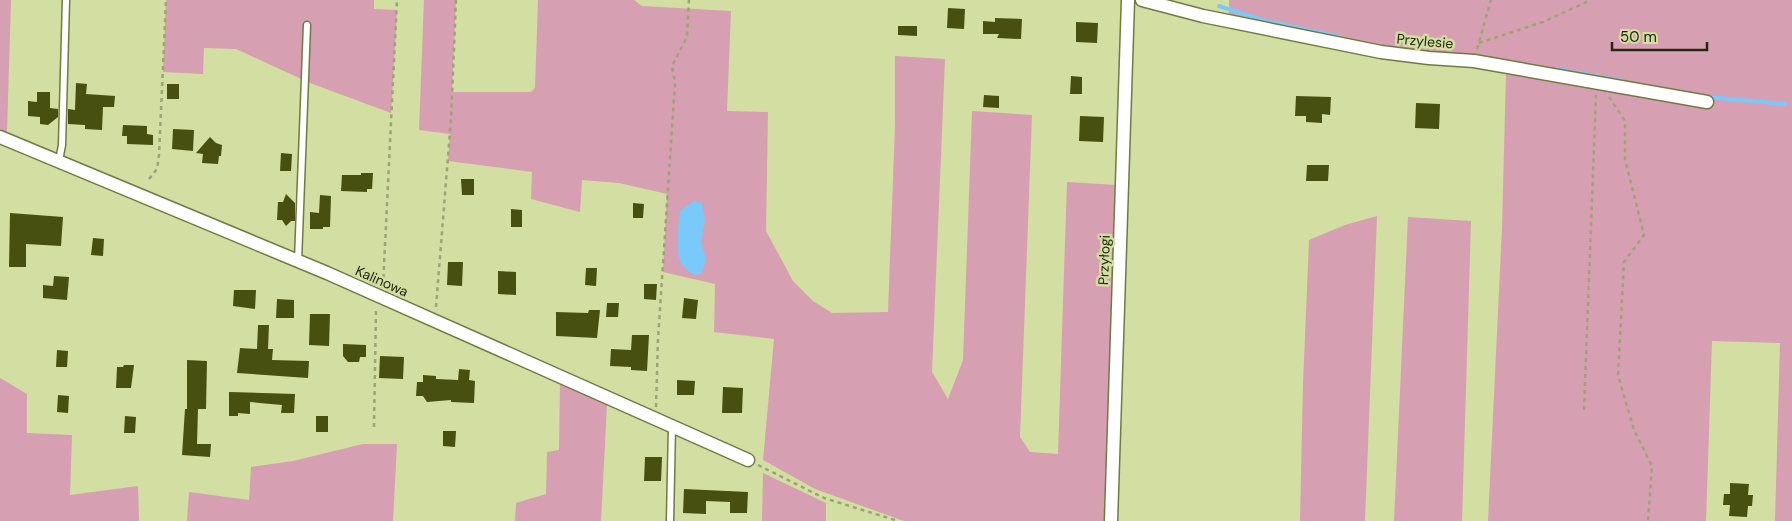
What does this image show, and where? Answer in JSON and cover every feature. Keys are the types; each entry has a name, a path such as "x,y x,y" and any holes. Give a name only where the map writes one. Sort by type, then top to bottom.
{"street":[{"name":"Przyłogi","path":"1111,521 1128,0"},
{"name":"Przylesie","path":"1142,0 1203,16 1381,52 1474,61 1707,102"},
{"name":"Kalinowa","path":"0,137 298,261 748,460"}],"lane":[{"path":"59,161 62,145 66,0"},
{"path":"298,261 307,25"},
{"path":"670,521 672,426"}],"path":[{"path":"149,179 157,169 162,124 166,0"},
{"path":"374,427 397,0"},
{"path":"435,322 451,119 456,0"},
{"path":"655,418 658,339 675,83 672,66 687,37 688,0"},
{"path":"1474,61 1491,0"},
{"path":"1479,43 1543,22 1591,0"},
{"path":"1584,410 1596,91 1610,98 1625,121 1625,158 1644,235 1624,262 1618,375 1634,430 1652,466 1648,521"},
{"path":"748,460 824,498 898,521"}],"shaded area":[{"path":"0,0 11,0 7,132 0,130"},
{"path":"166,0 374,0 374,9 397,10 391,113 310,83 236,49 204,48 203,74 163,72"},
{"path":"424,0 456,0 452,92 531,92 535,88 538,0 634,0 642,6 731,11 727,111 768,112 766,231 793,281 813,301 832,313 888,312 895,126 895,56 945,59 932,372 948,399 963,360 972,111 1032,115 1020,437 1030,452 1058,454 1067,182 1117,185 1107,521 904,521 815,489 763,460 774,339 714,332 715,284 663,272 667,194 619,183 582,180 580,212 531,199 532,172 448,161 450,134 419,130"},
{"path":"1229,0 1792,0 1792,521 1775,521 1780,343 1712,341 1706,521 1488,521 1502,228 1506,73 1510,64 1382,46 1229,16"},
{"path":"1377,216 1365,521 1300,521 1309,240 1345,225"},
{"path":"1408,217 1471,221 1462,521 1394,521"},
{"path":"0,378 27,394 27,433 72,435 70,495 138,486 139,521 0,521"},
{"path":"560,383 607,404 601,521 515,521 516,503 546,494 547,452 559,450"},
{"path":"363,444 397,444 393,521 187,521 189,492 249,500 251,467 293,461"},
{"path":"763,473 826,503 826,521 762,521"}],"water":[{"path":"694,201 702,203 705,220 701,242 706,259 702,273 695,275 681,264 678,249 681,210"}],"building":[{"path":"948,8 965,9 964,29 947,28"},
{"path":"995,18 1022,19 1021,39 997,38 999,34 983,34 983,21 995,22"},
{"path":"1076,22 1098,23 1097,43 1076,42"},
{"path":"898,26 917,26 917,36 898,35"},
{"path":"1071,76 1082,77 1082,94 1070,94"},
{"path":"76,83 87,84 86,94 115,96 114,107 103,107 102,130 85,129 85,125 68,124 68,109 75,110"},
{"path":"167,84 179,84 179,99 167,99"},
{"path":"37,92 50,92 50,108 58,109 58,117 48,125 40,124 40,117 28,116 28,101 37,102"},
{"path":"984,95 999,96 999,108 983,107"},
{"path":"1296,96 1331,97 1330,115 1322,114 1322,123 1306,122 1306,116 1295,116"},
{"path":"1416,103 1440,104 1439,129 1415,128"},
{"path":"1080,116 1104,117 1103,142 1079,141"},
{"path":"123,125 147,126 147,134 153,135 153,145 127,144 127,136 122,136"},
{"path":"173,129 194,130 193,151 172,149"},
{"path":"210,137 216,143 222,145 218,164 202,163 203,154 196,153"},
{"path":"281,153 292,154 291,171 280,171"},
{"path":"1307,165 1329,165 1328,181 1306,181"},
{"path":"361,173 373,173 372,189 367,189 367,192 341,191 342,175 361,175"},
{"path":"461,179 474,179 474,195 462,195"},
{"path":"286,194 295,203 295,221 291,221 286,226 282,220 277,220 278,202 283,202"},
{"path":"320,195 331,196 330,227 310,229 310,212 319,213"},
{"path":"633,203 644,204 643,218 633,218"},
{"path":"511,209 522,210 522,227 511,227"},
{"path":"10,213 63,217 61,246 26,244 26,267 9,267"},
{"path":"93,238 104,239 103,256 91,255"},
{"path":"448,262 463,262 462,286 447,285"},
{"path":"586,268 597,268 596,286 585,285"},
{"path":"498,271 516,272 516,295 498,294"},
{"path":"54,276 69,277 67,300 43,298 43,285 53,286"},
{"path":"644,284 657,284 656,300 644,299"},
{"path":"234,290 256,290 255,309 233,306"},
{"path":"684,298 698,300 696,319 682,318"},
{"path":"277,299 294,300 294,318 276,318"},
{"path":"607,303 619,303 618,317 606,317"},
{"path":"589,310 600,310 597,338 556,336 556,312 588,313"},
{"path":"310,314 330,314 329,346 309,345"},
{"path":"258,325 269,325 268,349 273,349 272,360 309,361 308,378 237,373 240,348 257,349"},
{"path":"632,335 649,335 647,371 631,370 631,367 610,366 611,349 631,350"},
{"path":"343,344 366,345 366,357 360,357 359,362 348,362 343,356"},
{"path":"57,350 68,351 67,367 56,367"},
{"path":"380,356 404,357 403,379 379,378"},
{"path":"187,360 207,361 206,409 198,409 197,444 211,444 210,457 182,455 185,409 187,409"},
{"path":"124,365 134,365 131,388 116,388 117,367 123,367"},
{"path":"459,369 470,370 469,380 475,381 474,403 451,402 451,400 427,402 423,396 416,396 417,382 423,382 423,375 436,376 436,379 458,380"},
{"path":"677,380 695,381 694,395 677,395"},
{"path":"723,387 743,388 742,413 722,413"},
{"path":"229,392 295,394 294,413 281,413 282,405 250,402 250,414 238,413 238,416 229,416"},
{"path":"58,395 69,396 68,413 57,412"},
{"path":"125,416 136,417 135,433 124,433"},
{"path":"316,416 328,416 328,432 316,432"},
{"path":"443,431 456,431 455,447 443,446"},
{"path":"645,457 662,457 661,481 644,481"},
{"path":"1730,483 1749,484 1748,495 1753,495 1752,506 1748,506 1747,517 1729,516 1730,505 1723,505 1724,494 1730,494"},
{"path":"684,489 748,492 747,513 730,513 730,502 706,501 706,514 683,513"}],"waterway":[{"path":"1219,6 1262,20 1340,37"},
{"path":"1557,69 1622,81"},
{"path":"1707,97 1785,104"}]}
